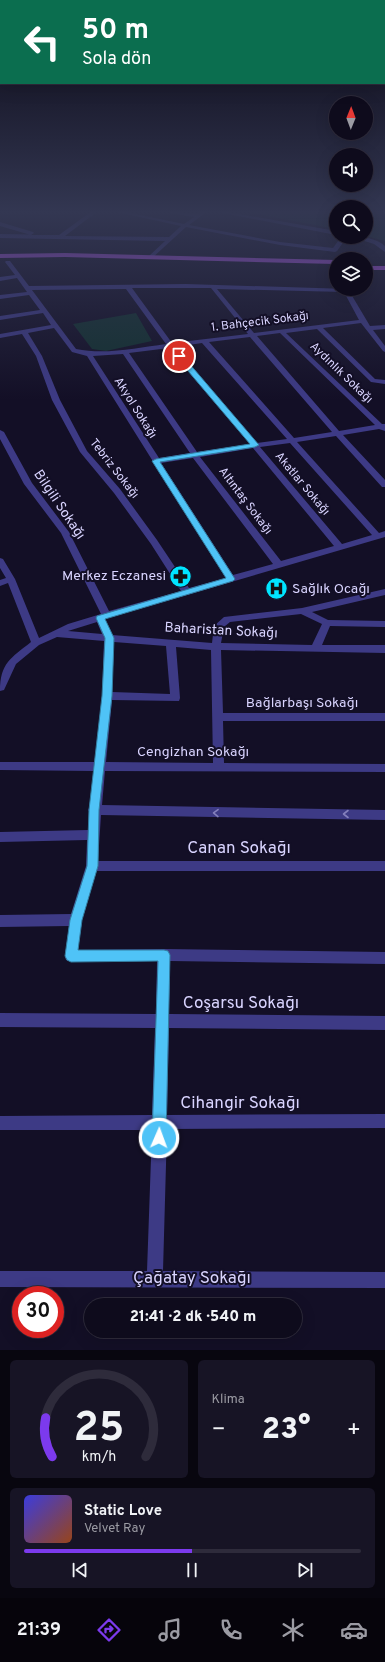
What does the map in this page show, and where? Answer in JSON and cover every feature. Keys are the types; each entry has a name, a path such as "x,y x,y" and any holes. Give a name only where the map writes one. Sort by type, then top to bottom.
{"street":[{"path":"0,279 18,276 74,351 89,354"},
{"path":"0,297 30,291 127,286 329,289"},
{"name":"Akatlar Sokağı","path":"127,286 170,345 339,546"},
{"path":"213,287 251,335 385,485"},
{"path":"350,296 367,328 385,350"},
{"path":"0,318 45,311"},
{"name":"1. Bahçecik Sokağı","path":"89,354 125,352 363,321"},
{"path":"0,336 56,326"},
{"path":"318,326 374,381 385,382"},
{"path":"367,328 385,327"},
{"name":"Aydınlık Sokağı","path":"281,331 383,428"},
{"name":"Tebriz Sokağı","path":"24,332 39,356 56,400 84,452 118,491 187,592"},
{"path":"0,687 12,662 36,643 71,626 339,546 381,535 292,440 204,341"},
{"name":"Altıntaş Sokağı","path":"125,352 196,455 279,565"},
{"name":"Akyol Sokağı","path":"89,354 231,579"},
{"path":"156,461 337,433 383,428"},
{"name":"Bilgili Sokağı","path":"0,432 28,484 65,532 103,617 109,638"},
{"path":"0,561 11,579 36,643"},
{"path":"0,583 11,579"},
{"path":"219,767 216,647 219,626 227,619 302,611 385,592"},
{"path":"302,611 327,623 385,624"},
{"path":"314,649 327,623"},
{"name":"Baharistan Sokağı","path":"56,633 235,648 385,649"},
{"path":"109,638 107,696 94,810 92,866 76,920 71,956 164,955 385,958"},
{"path":"107,696 175,698 171,642"},
{"name":"Bağlarbaşı Sokağı","path":"218,717 385,717"},
{"name":"Cengizhan Sokağı","path":"0,766 385,768"},
{"path":"94,810 385,815"},
{"path":"0,837 93,835"},
{"name":"Canan Sokağı","path":"92,866 385,866"},
{"path":"0,922 76,920"},
{"path":"154,1279 164,955"},
{"name":"Coşarsu Sokağı","path":"0,1020 385,1023"},
{"name":"Cihangir Sokağı","path":"0,1122 385,1121"},
{"name":"Çağatay Sokağı","path":"0,1279 385,1280"}],"green space":[{"path":"136,313 152,341 106,351 92,349 73,324"}],"place":[{"name":"Merkez Eczanesi","path":"181,576"},
{"name":"Sağlık Ocağı","path":"276,589"}],"route":[{"path":"159,1138 164,955 71,956 76,920 92,866 94,810 107,696 109,638 100,618 231,579 156,461 255,445 179,356"}]}
